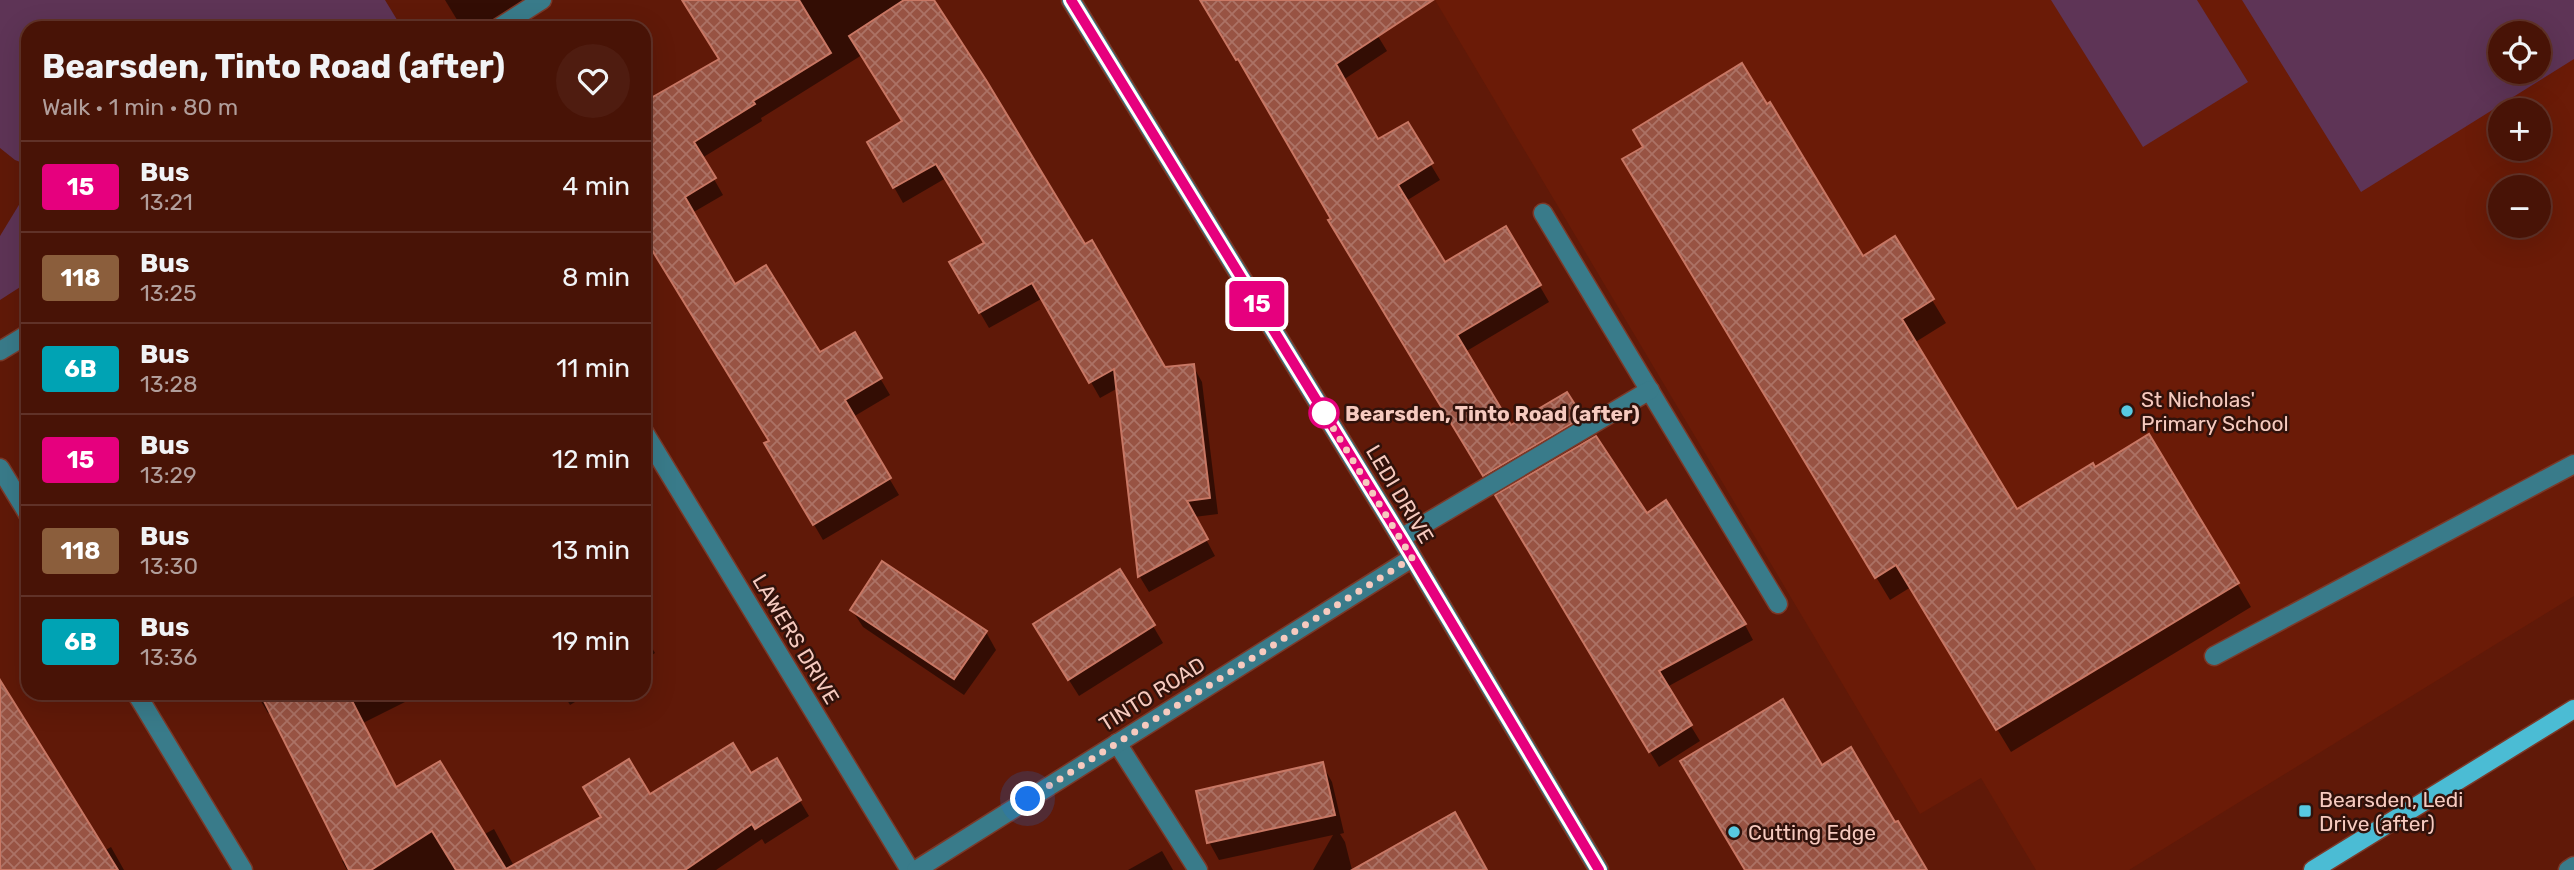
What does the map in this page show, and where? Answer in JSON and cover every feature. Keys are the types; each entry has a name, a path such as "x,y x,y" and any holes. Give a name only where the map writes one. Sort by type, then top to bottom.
{"main road":[{"path":"2314,870 2574,709"}],"street":[{"path":"509,21 542,0"},
{"name":"LEDI DRIVE","path":"1071,0 1401,538 1599,870"},
{"path":"1543,213 1778,604"},
{"path":"0,351 21,338"},
{"path":"1401,538 1650,390"},
{"name":"LAWERS DRIVE","path":"651,444 910,870"},
{"path":"2214,656 2574,464"},
{"path":"0,468 21,502"},
{"name":"TINTO ROAD","path":"916,870 1412,558"},
{"path":"140,700 243,870"},
{"path":"1117,743 1198,870"},
{"path":"2568,870 2574,866"}],"shaded area":[{"path":"0,0 385,0 398,21 21,21 21,162 0,148"},
{"name":"St Nicholas' Primary School","path":"1435,0 2574,0 2574,596 2129,870 2036,870 1981,778 1920,814"},
{"path":"2051,0 2197,0 2248,82 2143,147"},
{"path":"2242,0 2574,0 2574,59 2551,73 2551,21 2488,21 2488,84 2534,84 2512,98 2488,98 2488,113 2361,192"},
{"path":"21,202 21,286 0,300 0,236"}],"building":[{"path":"682,0 799,0 831,53 753,101 755,104 694,142 716,178 685,197 735,284 766,265 820,352 855,332 882,378 845,400 891,478 813,525 764,443 769,441 651,248 651,98 719,59"},
{"path":"904,0 934,0 986,80 1085,244 1092,240 1165,367 1194,364 1210,498 1187,501 1208,539 1138,577 1114,369 1089,383 1032,283 979,313 949,262 984,243 936,164 893,188 867,142 902,121 849,36"},
{"path":"1200,0 1433,0 1336,64 1378,139 1408,122 1433,163 1398,185 1445,262 1506,226 1541,285 1457,335 1511,425 1567,392 1583,417 1483,476 1328,220 1331,219 1238,59 1236,60"},
{"path":"1742,63 1767,104 1770,102 1863,256 1895,236 1934,299 1902,319 2017,509 2093,463 2095,467 2149,434 2239,583 1996,730 1896,565 1875,578 1622,159 1643,147 1633,130"},
{"path":"1596,436 1647,513 1666,500 1746,624 1659,671 1692,725 1649,752 1495,495"},
{"path":"882,561 987,631 954,679 850,610"},
{"path":"1120,569 1155,625 1068,680 1033,624"},
{"path":"0,680 48,757 118,870 0,870"},
{"path":"1783,699 1822,765 1851,747 1927,870 1745,870 1680,761"},
{"path":"264,700 352,700 396,787 440,761 506,869 601,817 583,787 629,759 650,794 733,743 751,773 777,758 801,800 755,829 752,824 685,870 456,870 432,831 371,870 349,870"},
{"path":"1323,762 1335,815 1207,843 1196,791"},
{"path":"1455,812 1487,870 1352,870"}],"bus line":[{"name":"15","path":"1071,0 1401,538 1599,870"}],"place":[{"name":"St Nicholas' Primary School","path":"2127,411"},
{"name":"Bearsden, Tinto Road (after)","path":"1324,413"},
{"name":"Bearsden, Ledi Drive (after)","path":"2305,811"},
{"name":"Cutting Edge","path":"1734,832"}],"route":[{"path":"1028,799 1412,558 1324,413"}]}
